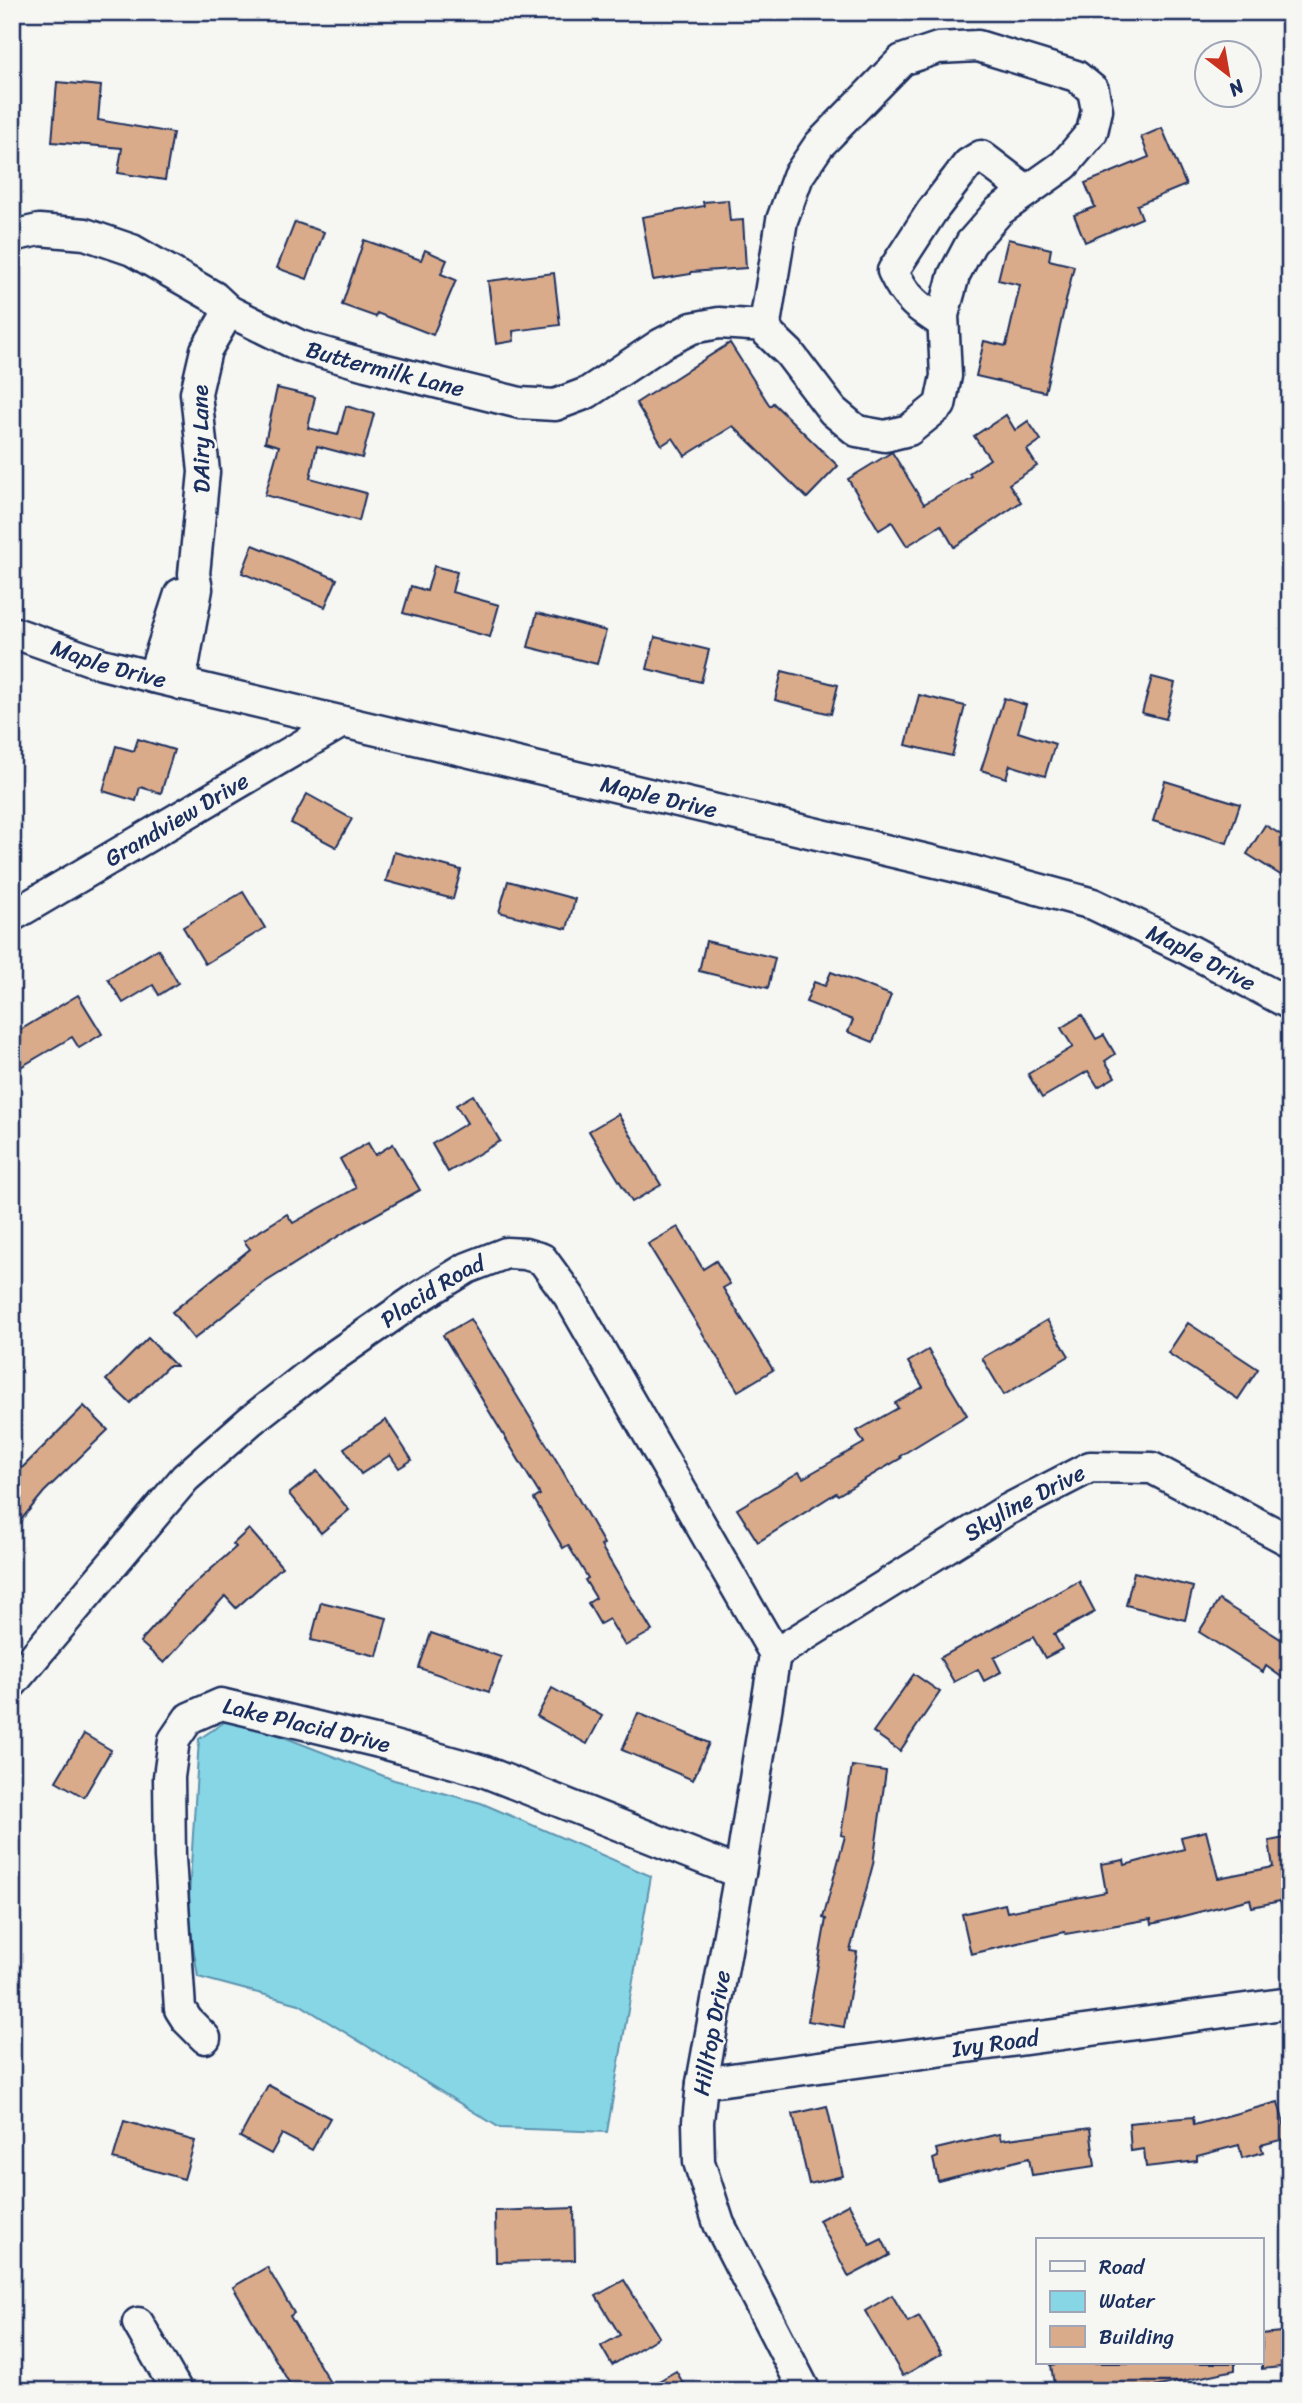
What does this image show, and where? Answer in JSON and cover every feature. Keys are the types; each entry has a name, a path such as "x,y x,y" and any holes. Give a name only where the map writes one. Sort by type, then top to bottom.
{"street":[{"path":"978,46 1076,76 1093,90 1097,110 1092,132 1064,165 1027,191 999,211 971,243 954,275 943,315 946,376 940,405 909,430 885,436 857,431 833,411 789,353 767,332 782,220 798,176 819,145 902,60 938,48 978,46"},
{"path":"943,323 913,304 901,289 893,271 902,254 968,164 981,156 1027,191"},
{"name":"Buttermilk Lane","path":"12,236 39,230 85,234 132,250 214,298 229,311 300,346 352,362 520,403 555,405 587,393 661,344 692,328 719,323 766,326"},
{"name":"DAiry Lane","path":"166,680 181,622 183,586 194,574 204,472 196,393 206,350 229,311"},
{"name":"Maple Drive","path":"12,632 102,664 957,867 1093,904 1189,950 1290,1004"},
{"name":"Grandview Drive","path":"12,916 342,722"},
{"name":"Placid Road","path":"12,1683 185,1478 241,1429 320,1366 418,1298 467,1268 506,1253 525,1254 542,1259 569,1296 775,1654"},
{"name":"Skyline Drive","path":"775,1654 1005,1511 1090,1468 1152,1468 1290,1541"},
{"name":"Hilltop Drive","path":"775,1654 740,1874 702,2083 698,2122 699,2162 719,2224 805,2391"},
{"name":"Lake Placid Drive","path":"205,2038 180,2009 170,1858 169,1777 174,1740 189,1718 220,1704 379,1742 483,1771 740,1874"},
{"name":"Ivy Road","path":"702,2083 1290,2003"},
{"path":"138,2323 177,2391"}],"water":[{"path":"232,1717 394,1780 481,1803 651,1876 607,2132 500,2128 299,2004 198,1977 188,1914 199,1739"}],"building":[{"path":"57,82 101,86 98,120 173,133 165,180 118,173 122,148 52,142"},
{"path":"1162,128 1186,185 1137,205 1142,218 1085,242 1074,215 1095,207 1085,183 1149,157 1141,137"},
{"path":"728,200 730,221 743,220 746,268 691,272 653,280 642,217 704,206 703,202"},
{"path":"295,222 324,232 307,279 277,268"},
{"path":"1008,239 1051,249 1049,260 1074,266 1045,392 976,376 984,341 1006,346 1020,285 998,280"},
{"path":"364,240 421,260 425,250 447,260 441,274 456,280 433,335 377,313 376,317 342,305"},
{"path":"554,273 560,325 513,331 514,341 496,344 488,281"},
{"path":"730,343 770,406 773,403 838,466 807,498 733,426 685,456 673,438 662,445 636,403"},
{"path":"277,388 315,397 308,428 338,435 346,406 374,414 362,458 317,446 310,478 366,493 359,521 265,495 279,446 265,442"},
{"path":"1006,415 1015,430 1028,421 1041,440 1027,450 1037,466 1009,484 1021,502 954,547 941,525 907,546 892,522 879,530 848,479 892,452 924,504 971,476 969,473 990,459 974,436"},
{"path":"253,545 337,579 325,607 242,573"},
{"path":"434,566 457,572 452,592 499,605 490,637 403,613 411,586 427,591"},
{"path":"537,613 606,631 597,664 528,647"},
{"path":"655,637 709,650 701,682 647,669"},
{"path":"782,671 838,685 831,714 775,700"},
{"path":"1152,677 1175,683 1166,719 1142,713"},
{"path":"919,695 965,706 952,756 906,745"},
{"path":"1004,698 1026,705 1018,732 1055,744 1045,776 1010,765 1006,778 981,770"},
{"path":"138,739 174,750 161,793 140,787 136,801 103,791 116,746 134,751"},
{"path":"1165,781 1240,804 1227,843 1153,821"},
{"path":"307,794 352,819 336,847 291,823"},
{"path":"1265,825 1290,840 1290,881 1247,854"},
{"path":"394,852 461,870 453,899 386,881"},
{"path":"508,881 575,899 567,929 499,912"},
{"path":"243,892 265,928 205,964 183,927"},
{"path":"706,941 775,958 768,988 699,971"},
{"path":"158,949 178,983 159,995 153,985 123,1003 108,979"},
{"path":"831,972 891,995 873,1042 848,1032 853,1020 806,1002 814,982 825,986"},
{"path":"78,995 102,1034 79,1048 72,1037 12,1072 12,1035"},
{"path":"1082,1015 1096,1039 1104,1035 1115,1054 1105,1061 1115,1077 1098,1087 1088,1071 1042,1098 1028,1074 1073,1047 1061,1028"},
{"path":"473,1095 500,1141 448,1172 432,1144 467,1123 456,1105"},
{"path":"618,1114 661,1185 632,1202 589,1131"},
{"path":"368,1143 375,1155 393,1144 420,1190 353,1227 264,1283 194,1339 172,1312 250,1249 244,1241 287,1214 293,1223 356,1188 340,1159"},
{"path":"678,1227 703,1269 716,1261 730,1284 723,1288 773,1370 738,1391 648,1244"},
{"path":"470,1319 558,1463 604,1544 601,1546 652,1631 625,1646 609,1619 600,1624 588,1603 596,1598 585,1580 588,1578 568,1545 563,1548 534,1499 540,1495 443,1335"},
{"path":"1047,1320 1069,1356 1004,1395 982,1358"},
{"path":"1188,1323 1258,1369 1238,1399 1168,1353"},
{"path":"148,1338 176,1366 168,1366 130,1403 106,1380"},
{"path":"928,1350 967,1415 900,1456 901,1458 838,1495 836,1493 758,1542 737,1509 799,1472 803,1478 864,1443 857,1431 898,1408 895,1403 923,1387 908,1362"},
{"path":"84,1406 108,1430 44,1492 12,1531 12,1478"},
{"path":"386,1420 412,1460 399,1468 390,1455 361,1474 344,1448"},
{"path":"317,1471 349,1510 321,1533 289,1494"},
{"path":"249,1529 282,1567 236,1608 225,1596 164,1663 140,1642 183,1594 236,1547 233,1544"},
{"path":"1134,1572 1193,1587 1185,1620 1126,1605"},
{"path":"1079,1581 1095,1612 1054,1634 1062,1649 1045,1658 1033,1637 994,1658 1001,1672 984,1681 978,1669 954,1682 940,1658"},
{"path":"1219,1600 1290,1645 1290,1683 1266,1666 1263,1672 1199,1632"},
{"path":"321,1602 387,1618 377,1656 311,1640"},
{"path":"431,1633 501,1657 489,1692 419,1668"},
{"path":"914,1674 940,1692 900,1751 873,1732"},
{"path":"552,1688 602,1716 587,1744 537,1716"},
{"path":"638,1713 709,1743 693,1780 622,1750"},
{"path":"84,1734 111,1750 84,1797 56,1781"},
{"path":"852,1766 886,1771 873,1864 850,1951 857,1952 844,2027 808,2021 826,1919 823,1918 845,1836 841,1835"},
{"path":"1206,1831 1218,1878 1273,1867 1269,1841 1290,1837 1290,1909 1282,1909 1280,1901 1252,1907 1250,1899 1152,1924 1151,1919 1066,1934 1065,1932 971,1954 962,1914 1005,1904 1007,1912 1106,1892 1101,1864 1124,1860 1125,1865 1184,1849 1181,1837"},
{"path":"268,2085 330,2118 312,2150 282,2134 271,2154 240,2137"},
{"path":"1278,2102 1288,2138 1261,2145 1263,2152 1242,2158 1239,2145 1197,2156 1197,2161 1146,2167 1144,2149 1131,2151 1129,2123 1193,2117 1194,2125"},
{"path":"827,2106 843,2176 809,2184 793,2114"},
{"path":"124,2121 195,2141 184,2179 113,2159"},
{"path":"1090,2128 1095,2166 1032,2175 1029,2158 938,2181 933,2159 938,2157 936,2149 999,2134 1001,2140"},
{"path":"849,2204 870,2245 882,2239 890,2255 849,2277 819,2220"},
{"path":"574,2208 575,2260 496,2262 495,2211"},
{"path":"267,2267 294,2313 290,2316 335,2391 294,2391 233,2287"},
{"path":"624,2280 659,2337 612,2365 601,2346 620,2335 596,2296"},
{"path":"892,2295 908,2322 919,2316 941,2354 903,2376 865,2311"},
{"path":"1290,2331 1290,2366 1262,2369 1264,2334"},
{"path":"1235,2364 1235,2370 1150,2388 1055,2391 1051,2365"},
{"path":"676,2371 688,2391 642,2391"}]}
